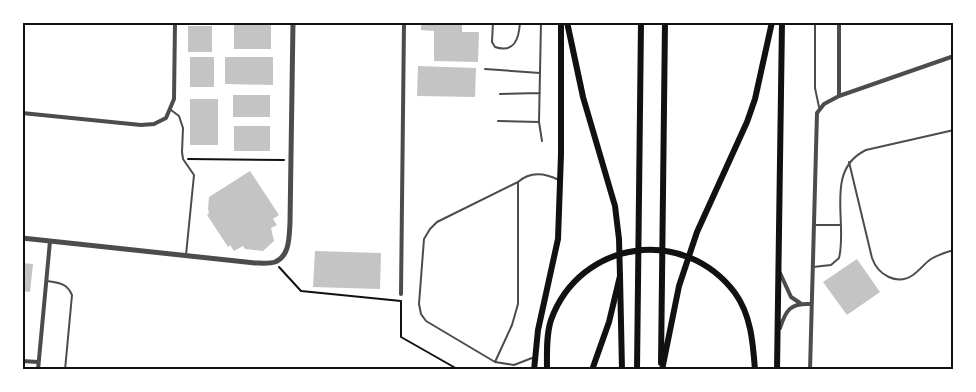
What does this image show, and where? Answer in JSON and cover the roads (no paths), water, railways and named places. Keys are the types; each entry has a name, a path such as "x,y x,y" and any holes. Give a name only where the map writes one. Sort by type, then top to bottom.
{"main road":[{"path":"534,370 538,330 558,239 561,181 562,22"},
{"path":"567,22 583,97 614,206 619,239 622,370"},
{"path":"637,370 640,22"},
{"path":"662,370 665,22"},
{"path":"662,370 682,277 697,232 755,98 772,22"},
{"path":"777,370 782,22"},
{"path":"546,370 550,322 561,298 577,278 597,263 621,253 647,249 672,252 697,260 718,275 735,294 747,317 753,342 755,370"},
{"path":"592,370 609,322 620,276"}],"street":[{"path":"22,113 141,126 154,124 166,118 174,99 175,22"},
{"path":"22,238 254,263 274,262 284,255 289,242 290,223 292,22"},
{"path":"400,294 404,22"},
{"path":"839,22 839,96"},
{"path":"810,370 816,118 820,108 839,96 954,56"},
{"path":"38,370 50,241"},
{"path":"779,272 791,297 800,303"},
{"path":"778,334 787,311 795,304 811,304"},
{"path":"22,361 38,362"}],"lane":[{"path":"493,22 492,42 495,47 502,49 508,48 515,43 520,33 520,22"},
{"path":"541,22 539,122 542,141"},
{"path":"815,22 815,88 820,108"},
{"path":"485,69 540,73"},
{"path":"500,94 540,93"},
{"path":"170,110 179,116 183,128 182,152 194,175 186,255"},
{"path":"498,120 539,122"},
{"path":"812,267 831,265 837,261 840,255 841,182 845,168 854,157 866,150 954,130"},
{"path":"849,162 872,258 875,265 885,276 899,280 913,276 935,257 954,250"},
{"path":"534,356 514,365 495,362 423,318 419,304 424,239 430,229 442,219 518,182 524,176 537,174 550,176 561,181"},
{"path":"495,362 512,326 518,304 518,182"},
{"path":"813,225 840,225"},
{"path":"46,281 64,284 69,288 72,295 65,370"}]}
